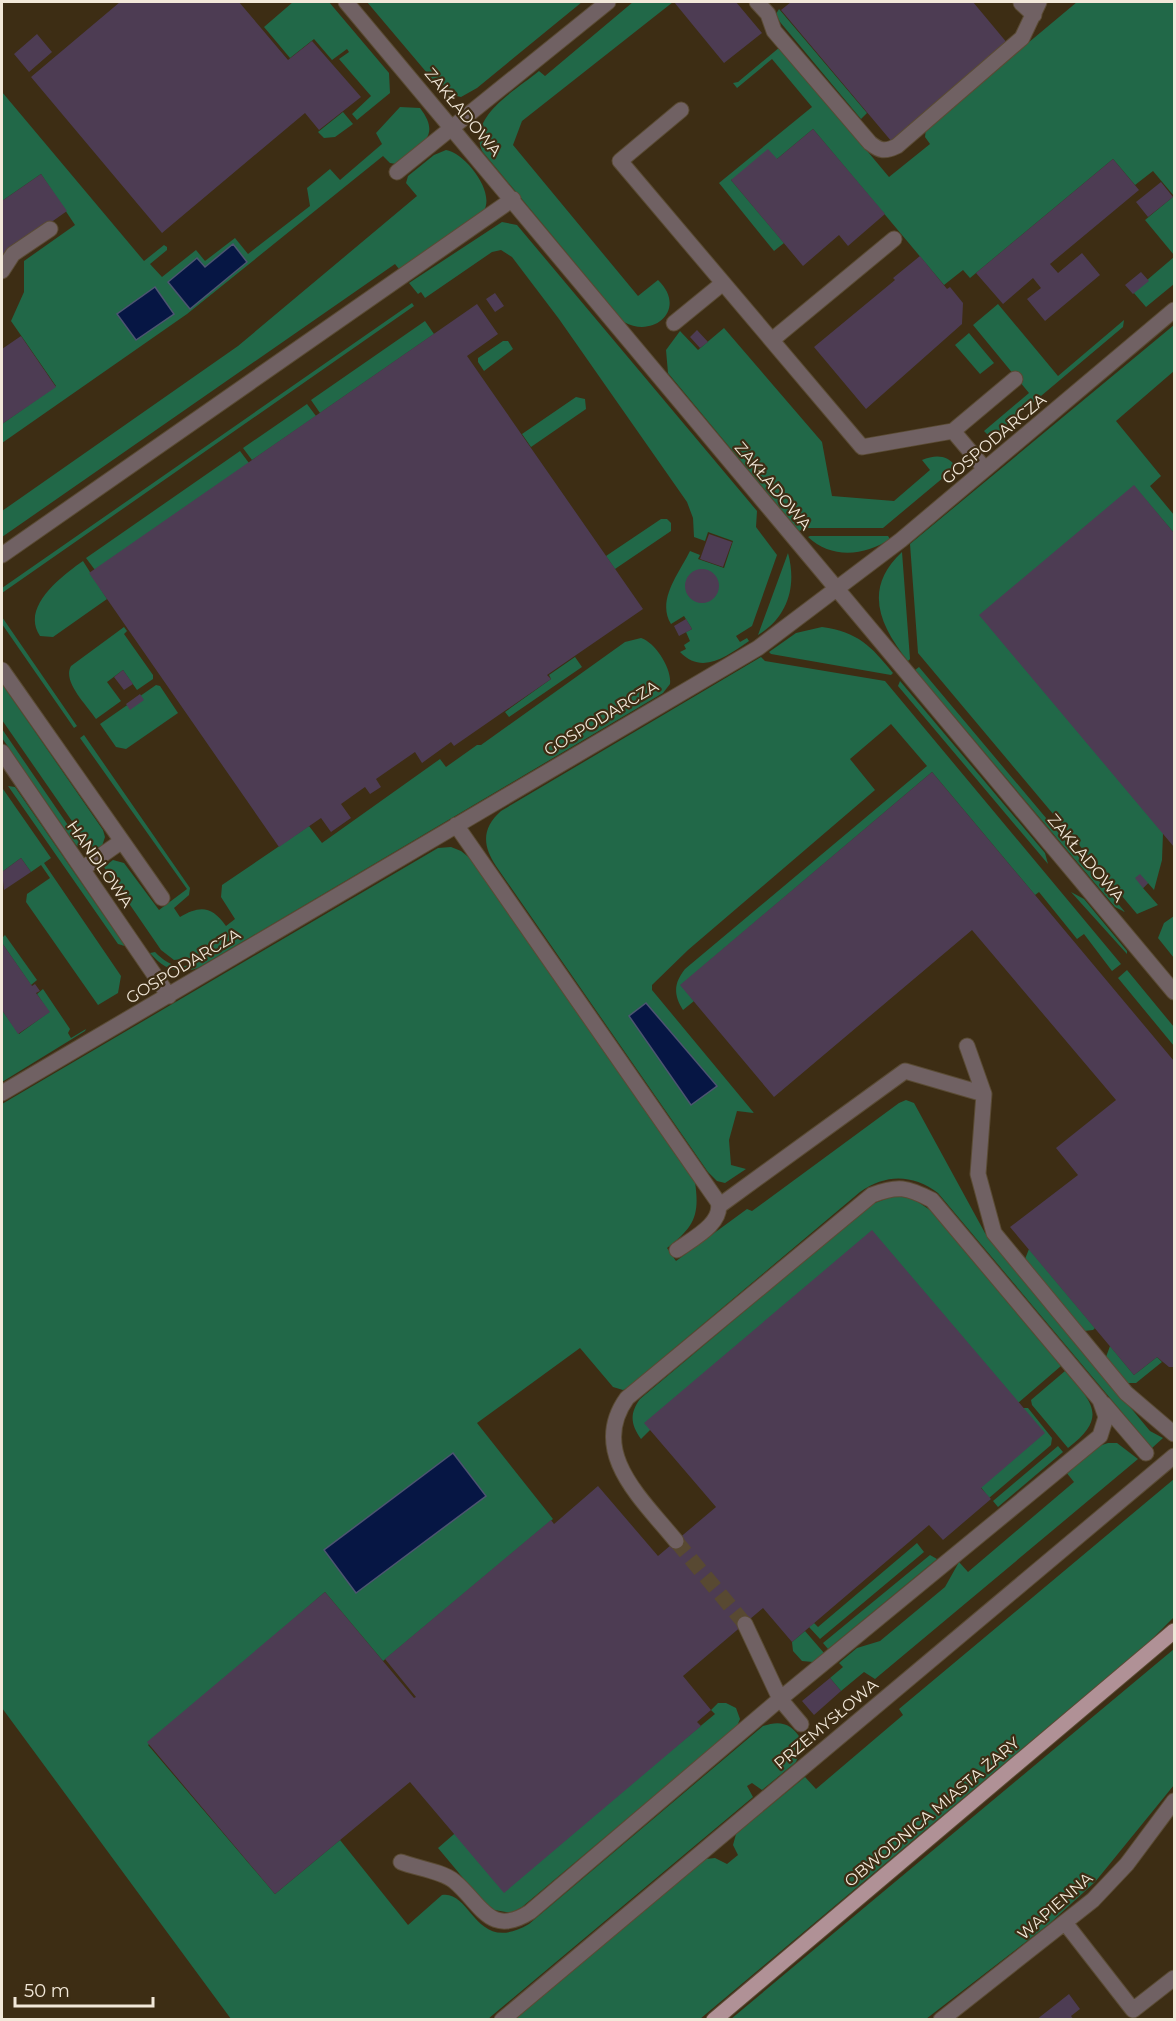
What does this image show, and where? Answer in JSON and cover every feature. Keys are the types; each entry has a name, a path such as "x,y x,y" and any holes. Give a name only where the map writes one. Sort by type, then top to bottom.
{"main road":[{"name":"OBWODNICA MIASTA ŻARY","path":"714,2019 1174,1631"}],"street":[{"name":"ZAKŁADOWA","path":"346,2 453,127 1174,992"},
{"path":"397,172 608,2"},
{"path":"757,2 768,14 774,32 862,135 878,150 887,151 897,146 1022,38 1037,8 1021,3"},
{"path":"681,110 620,161 862,447 953,431 1015,379"},
{"path":"2,555 513,199"},
{"path":"2,271 14,254 50,229"},
{"path":"772,340 894,239"},
{"path":"674,323 723,283"},
{"name":"GOSPODARCZA","path":"2,1093 758,648 837,590 1174,310"},
{"path":"953,431 985,469"},
{"path":"2,669 162,898"},
{"name":"HANDLOWA","path":"2,752 170,996"},
{"path":"456,825 719,1206"},
{"path":"82,869 122,841"},
{"path":"967,1046 984,1094 978,1174 994,1233 1126,1393 1174,1434"},
{"path":"677,1250 716,1220 719,1206 905,1071 984,1094"},
{"path":"676,1541 630,1484 618,1461 612,1434 616,1414 627,1398 872,1195 893,1187 912,1190 932,1200 1146,1453"},
{"path":"401,1862 453,1880 482,1913 501,1922 515,1921 1100,1436 1106,1417 1100,1400"},
{"name":"PRZEMYSŁOWA","path":"502,2019 1174,1456"},
{"path":"745,1624 780,1699 801,1724"},
{"name":"WAPIENNA","path":"941,2019 1066,1924 1127,1864 1172,1809"},
{"path":"1066,1924 1133,2010 1174,1978"}],"green space":[{"path":"293,2 329,2 389,73 390,93 357,120 352,114 371,96 339,59 349,52 347,49 332,60 314,39 290,58 264,27"},
{"path":"367,2 582,2 477,88 461,97 444,93"},
{"path":"633,2 673,2 522,121 513,145 638,296 658,280 670,301 668,311 664,318 656,324 646,327 624,322 482,151 479,138 482,127 496,105 539,71 545,76"},
{"path":"1077,2 1174,2 1174,196 1153,171 1135,185 1113,159 970,278 963,270 944,285 813,129 777,159 731,180 784,243 774,251 719,183 812,107 772,59 737,88 733,83 738,82 780,47 889,177 930,144 925,137 926,128"},
{"path":"779,9 867,113 861,119 780,22 776,14"},
{"path":"2,92 144,261 164,245 167,247 167,250 150,264 162,277 196,250 205,261 235,238 248,254 310,206 307,188 330,169 340,180 382,144 376,133 400,107 420,108 427,118 429,134 420,146 396,164 390,163 383,156 187,314 2,443 2,424 56,386 11,321 24,292 24,261 75,225 41,174 2,201"},
{"path":"343,112 353,124 335,137 324,138 318,132"},
{"path":"446,150 462,158 477,175 486,195 483,212 399,269 395,264 2,537 2,511 238,346 417,196 406,183 408,176 434,155"},
{"path":"1174,196 1174,255 1145,220"},
{"path":"502,222 517,225 757,511 756,527 777,555 752,626 736,636 740,642 747,638 749,641 724,657 706,663 689,659 680,652 686,649 684,645 690,641 686,632 692,629 684,616 671,624 666,605 671,586 690,551 700,555 698,559 724,568 733,541 708,532 705,541 694,537 693,518 687,502 559,319 512,257 501,250 492,252 425,298 421,292 418,294 409,283"},
{"path":"1174,257 1174,284 1146,307 1133,292"},
{"path":"412,303 414,306 2,593 2,588"},
{"path":"998,304 1058,376 1124,320 1123,327 991,438 984,431 1029,393 973,325"},
{"path":"425,321 434,334 320,413 311,400"},
{"path":"1174,325 1174,371 1116,421 1161,476 1150,486 1174,515 1174,533 1134,486 1163,833 1162,860 1154,890 1148,883 1143,888 1158,905 1137,914 918,653 910,544"},
{"path":"724,328 822,442 832,496 894,501 930,470 922,460 932,457 945,458 956,467 883,528 807,528 799,531 668,373 666,350 680,331 698,350"},
{"path":"969,333 994,363 980,374 955,345"},
{"path":"503,341 508,341 513,349 484,371 478,358"},
{"path":"576,397 585,399 586,409 531,447 522,434"},
{"path":"307,404 316,416 252,460 243,448"},
{"path":"240,451 249,463 95,570 86,558"},
{"path":"661,519 667,519 671,523 671,531 615,569 606,556"},
{"path":"888,536 890,539 870,549 848,553 827,549 808,537"},
{"path":"902,552 910,659 908,661 889,634 883,620 879,593 882,579"},
{"path":"788,553 791,577 788,600 777,619 758,635"},
{"path":"83,561 107,599 53,637 40,636 35,625 35,614 40,603 55,583"},
{"path":"2,617 77,726 74,728 2,624"},
{"path":"124,627 127,631 124,634 153,675 153,679 137,690 123,670 107,682 121,701 96,719 73,686 69,672 71,666"},
{"path":"822,627 845,632 863,642 893,673 891,675 769,652 796,633"},
{"path":"641,638 652,645 666,664 670,684 663,693 198,968 177,971 160,963 150,953 155,952 173,965 183,966 194,963 191,958 174,960 161,950 104,867 113,860 124,863 159,910 187,889 80,738 84,735 190,888 189,895 174,908 180,917 200,909 211,911 226,926 235,919 221,897 222,885 309,826 322,843 440,759 446,767 477,745 481,745 625,642"},
{"path":"575,657 582,667 509,717 505,712 551,679 549,675"},
{"path":"761,657 765,661 885,681 1121,964 1112,971 1084,934 1077,939 1039,892 1035,895 932,772 681,985 694,1001 683,1010 676,989 685,969 927,766 891,724 850,759 875,790 688,950 652,985 652,990 754,1113 737,1111 729,1140 731,1165 746,1169 725,1183 717,1181 708,1172 496,866 488,851 486,837 490,824 501,811"},
{"path":"919,667 1125,912 1115,907 915,670"},
{"path":"900,681 1045,853 1048,864 898,686"},
{"path":"2,684 103,830 105,837 102,846 92,850 2,720"},
{"path":"156,685 160,686 178,713 126,749 116,747 100,724"},
{"path":"2,729 85,850 77,846 71,838 2,738"},
{"path":"8,786 15,787 125,946 118,944"},
{"path":"3,789 51,858 44,863 121,976 118,993 98,1005 26,902 27,894 50,878 41,865 31,872 21,858 2,872"},
{"path":"451,847 471,859 695,1182 697,1204 693,1220 683,1234 667,1248 676,1261 747,1209 752,1211 906,1100 914,1103 985,1233 1150,1431 1163,1438 1152,1448 938,1193 918,1182 909,1180 889,1179 860,1192 627,1388 623,1390 613,1387 580,1348 477,1423 553,1519 383,1661 325,1592 148,1745 275,1894 340,1840 408,1925 442,1895 452,1896 461,1902 476,1920 486,1928 497,1932 511,1932 529,1924 763,1726 780,1723 793,1729 801,1739 801,1748 796,1762 762,1790 752,1783 747,1786 753,1797 488,2019 231,2019 2,1708 2,1104 438,848"},
{"path":"1071,892 1084,899 1127,951 1127,954"},
{"path":"1174,916 1174,958 1158,938 1164,923"},
{"path":"5,935 37,980 31,985 2,943"},
{"path":"1127,970 1174,1027 1174,1046 1118,978"},
{"path":"43,989 70,1029 68,1033 71,1038 86,1029 2,1082 2,1010 19,1034 49,1012 37,994"},
{"path":"894,1196 912,1198 930,1210 1061,1366 1018,1403 650,1430 641,1439 635,1429 633,1419 634,1410 640,1399 872,1204"},
{"path":"1029,1249 1095,1328 1093,1330 1084,1331 1025,1259"},
{"path":"1110,1346 1134,1375 1157,1357 1162,1362 1136,1383 1126,1383 1106,1357"},
{"path":"1065,1371 1083,1392 1092,1410 1089,1427 1068,1448 1032,1405 1031,1400"},
{"path":"1022,1408 1028,1408 1052,1438 1051,1445 989,1498 980,1486"},
{"path":"1117,1443 1138,1459 875,1679 864,1672 841,1691 830,1678 843,1667 839,1663 857,1648 880,1641 945,1587 959,1562 968,1572 1074,1482 1066,1472 1096,1447"},
{"path":"1058,1446 1063,1452 998,1507 993,1501"},
{"path":"1174,1479 1174,1617 1149,1642 700,2019 515,2019 706,1859 715,1858 727,1864 738,1855 733,1845 736,1834 805,1777 816,1789 903,1715 899,1709"},
{"path":"917,1543 924,1552 820,1639 809,1627 814,1623 818,1627"},
{"path":"930,1555 937,1559 828,1649 823,1643"},
{"path":"805,1631 824,1653 813,1662 802,1661 793,1651 792,1642"},
{"path":"1174,1649 1174,1785 1095,1882 1049,1924 926,2019 731,2019"},
{"path":"718,1703 726,1703 736,1708 740,1719 737,1726 522,1907 511,1913 489,1909 438,1848 461,1828 626,1788 715,1714 711,1710"}],"water":[{"path":"233,244 247,262 190,309 168,282 197,258 205,267"},
{"path":"155,287 174,314 136,340 117,314"},
{"path":"646,1003 717,1086 691,1105 629,1016"},
{"path":"453,1453 486,1496 356,1593 324,1550"}],"building":[{"path":"120,2 239,2 288,60 312,41 361,97 319,130 305,113 162,233 31,77"},
{"path":"674,2 736,2 762,33 724,63"},
{"path":"791,2 973,2 1008,44 892,142 781,10"},
{"path":"37,34 52,52 29,72 14,54"},
{"path":"813,129 885,214 848,246 839,235 803,266 731,180 768,149 777,159"},
{"path":"1113,159 1139,190 1050,264 1058,273 1082,253 1100,275 1045,321 1027,299 1041,288 1033,278 1003,304 976,273"},
{"path":"41,174 67,211 2,257 2,201"},
{"path":"1161,182 1173,197 1148,217 1136,202"},
{"path":"920,256 947,289 950,287 963,303 962,324 866,409 814,347 895,280 893,278"},
{"path":"1141,272 1149,281 1133,294 1125,285"},
{"path":"495,293 504,306 495,312 486,299"},
{"path":"477,304 498,334 467,356 643,609 547,675 551,679 454,746 451,742 422,763 415,752 376,779 381,787 370,794 365,787 341,804 351,818 331,832 321,818 279,847 89,573"},
{"path":"697,330 708,342 700,348 690,337"},
{"path":"21,336 56,387 2,424 2,349"},
{"path":"1134,485 1174,533 1174,847 979,615"},
{"path":"709,534 732,542 723,567 700,559"},
{"path":"702,569 714,574 719,586 714,598 702,603 690,598 685,586 690,574"},
{"path":"686,619 692,629 679,636 674,626"},
{"path":"123,670 133,684 124,690 114,677"},
{"path":"140,694 144,700 130,710 126,704"},
{"path":"932,772 1174,1061 1174,1367 1169,1367 1157,1357 1134,1375 1010,1227 1078,1175 1056,1148 1116,1100 972,930 774,1097 680,985"},
{"path":"21,858 31,872 4,890 2,872"},
{"path":"1140,874 1148,883 1143,888 1135,878"},
{"path":"2,943 32,986 35,984 40,991 36,993 50,1012 18,1034 2,1010"},
{"path":"872,1230 1045,1433 981,1488 991,1499 943,1540 929,1525 792,1642 763,1608 683,1676 711,1710 697,1722 701,1726 504,1893 410,1782 275,1894 147,1742 325,1592 414,1698 416,1697 385,1659 551,1520 554,1524 598,1486 658,1556 716,1507 644,1423"},
{"path":"830,1678 841,1691 814,1715 802,1701"},
{"path":"1069,1994 1080,2009 1071,2016 1074,2020 1036,2020"}],"tunnel":[{"path":"676,1541 745,1624"}]}
